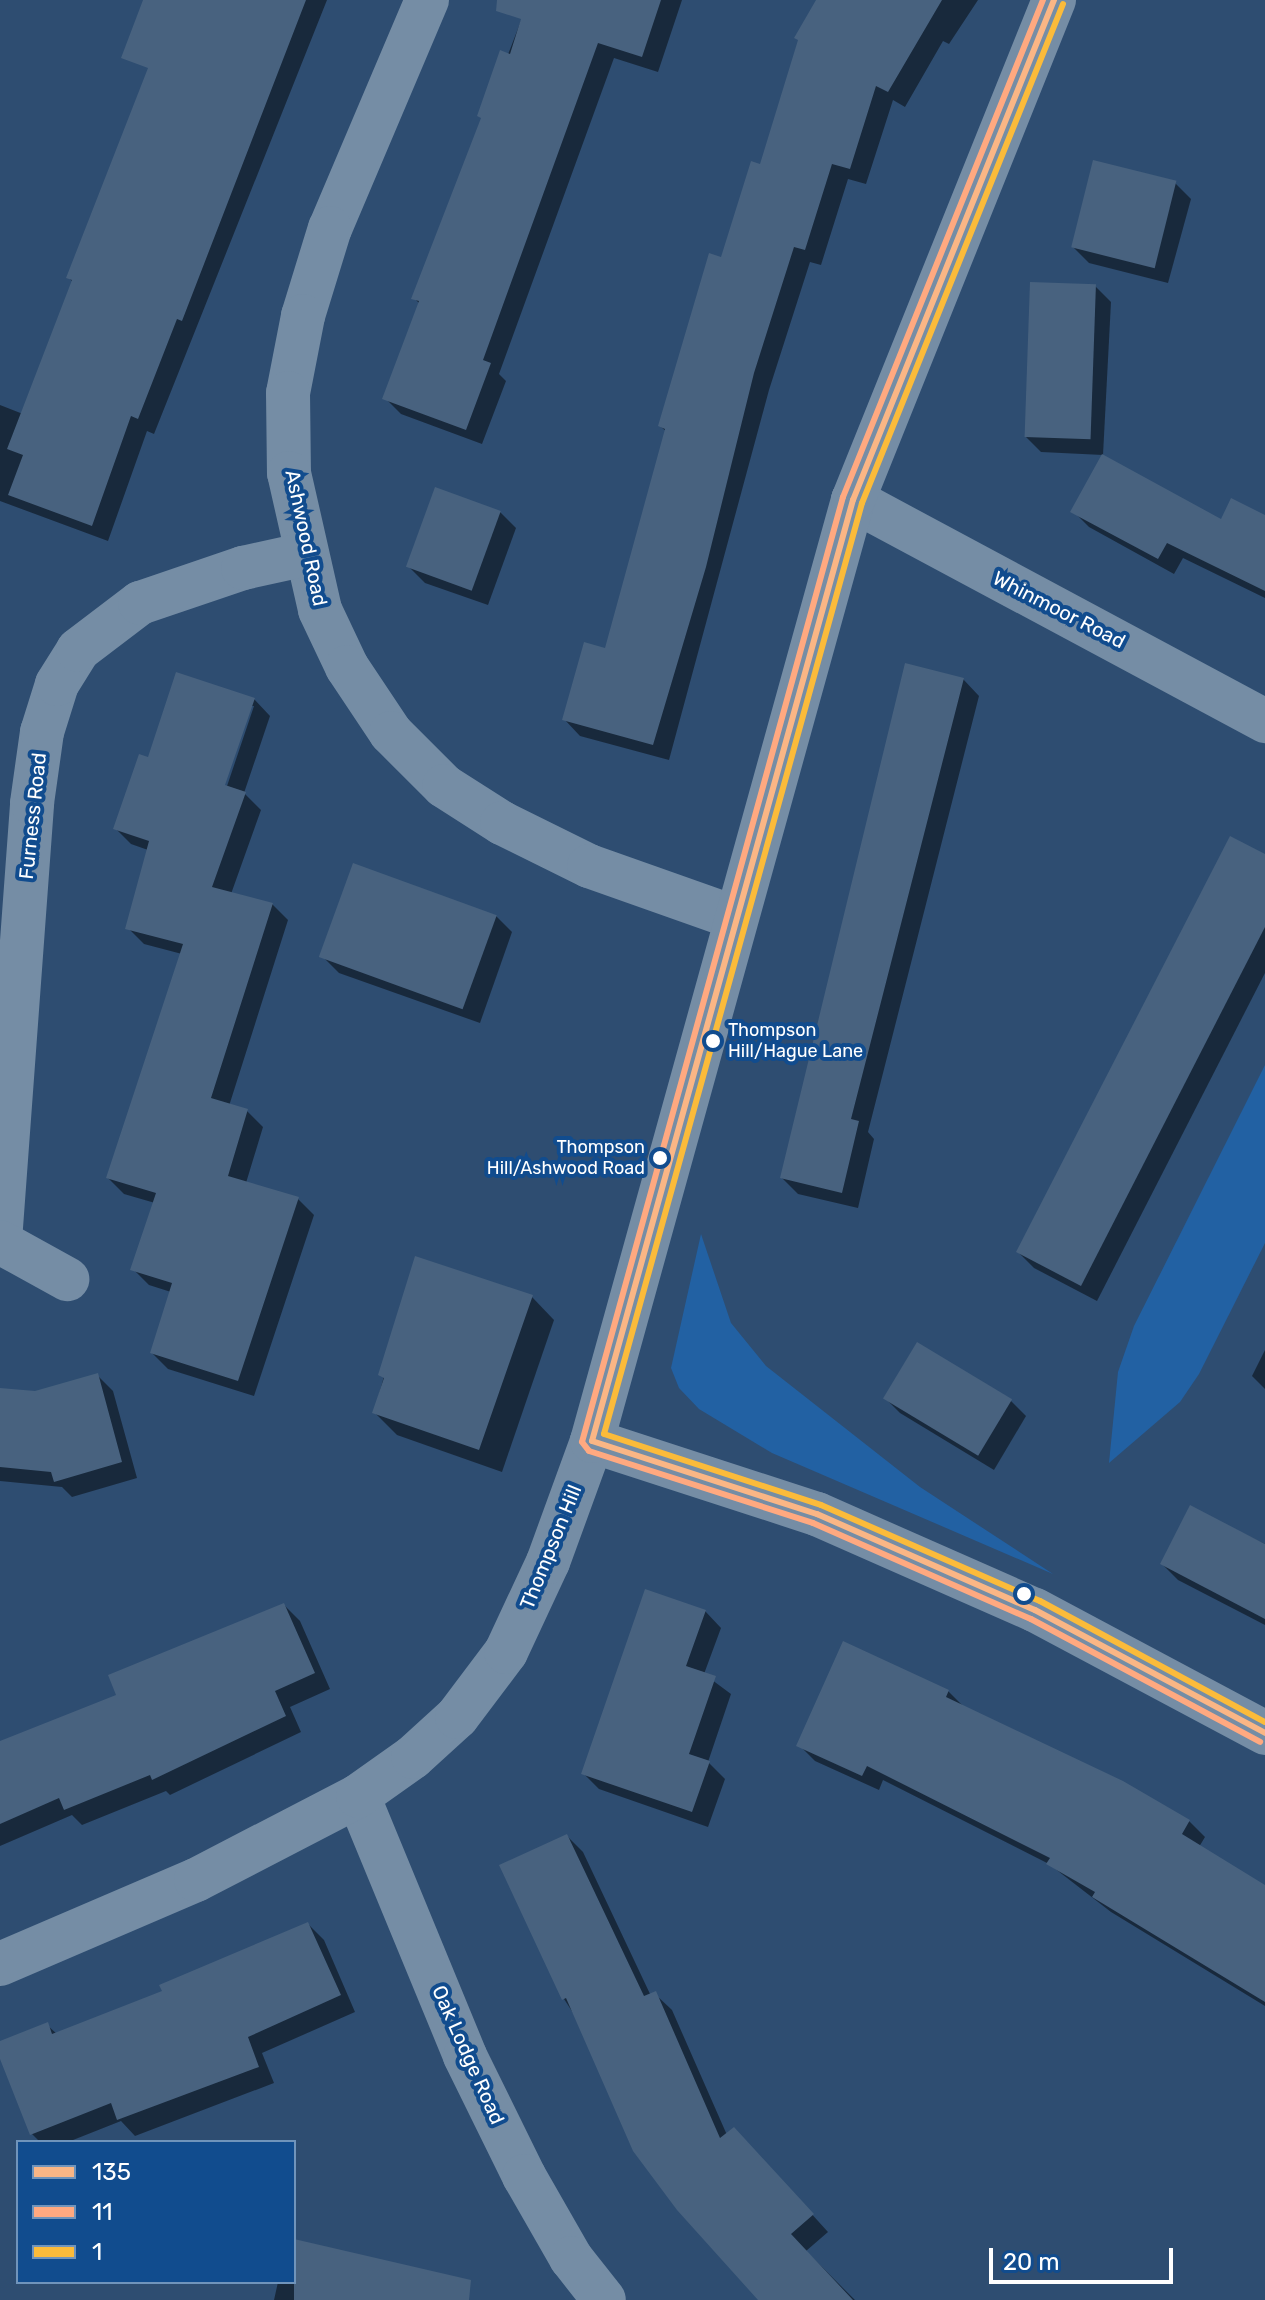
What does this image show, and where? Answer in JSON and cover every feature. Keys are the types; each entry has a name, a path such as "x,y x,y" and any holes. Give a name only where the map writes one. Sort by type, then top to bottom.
{"street":[{"name":"Ashwood Road","path":"427,0 330,228 303,316 288,393 289,473 320,610 347,667 391,733 444,786 502,823 589,866 736,918"},
{"name":"Thompson Hill","path":"0,1964 196,1880 358,1796 413,1757 457,1717 506,1652 548,1562 592,1441 853,500 1054,0"},
{"name":"Whinmoor Road","path":"853,500 1265,721"},
{"name":"Furness Road","path":"67,1279 0,1241 32,803 42,732 57,684 78,650 140,603 243,568 306,554"},
{"path":"592,1441 817,1514 1035,1610 1265,1733"},
{"name":"Oak Lodge Road","path":"358,1796 465,2056 517,2163 571,2258 604,2300"}],"shaded area":[{"path":"1265,1065 1265,1243 1199,1374 1180,1402 1109,1463 1118,1372 1134,1326"},
{"path":"701,1234 731,1323 766,1366 920,1487 1053,1574 772,1453 699,1409 679,1388 671,1368"}],"building":[{"path":"143,0 306,0 182,321 177,319 138,419 131,416 92,526 8,495 23,455 7,449 72,280 66,278 148,68 121,58"},
{"path":"497,0 661,0 642,57 598,43 483,360 491,363 466,430 382,399 419,301 411,299 481,118 477,116 500,50 510,54 521,19 496,11"},
{"path":"816,0 942,0 888,92 876,86 850,169 832,164 805,250 794,247 754,373 706,567 653,745 562,720 584,642 605,648 665,429 658,426 709,253 721,257 751,161 760,164 798,40 794,38"},
{"path":"1093,160 1176,181 1155,268 1071,247"},
{"path":"1030,282 1096,284 1091,439 1025,437"},
{"path":"1102,454 1221,519 1231,498 1265,515 1265,591 1167,543 1158,559 1070,512"},
{"path":"435,487 501,511 472,591 406,567"},
{"path":"905,663 964,678 851,1119 859,1121 842,1193 780,1178"},
{"path":"176,672 255,698 225,785 246,792 212,887 273,903 211,1098 248,1109 228,1176 299,1197 238,1381 150,1353 172,1283 130,1270 156,1193 106,1178 183,944 125,929 149,841 113,829 139,754 148,757"},
{"path":"1230,836 1265,854 1265,927 1081,1286 1016,1252"},
{"path":"353,863 497,915 463,1009 319,957"},
{"path":"415,1256 533,1295 479,1450 372,1413 384,1378 378,1375"},
{"path":"917,1342 1012,1399 978,1456 883,1399"},
{"path":"98,1373 122,1462 54,1482 51,1472 0,1467 0,1388 35,1391"},
{"path":"1190,1505 1265,1544 1265,1619 1160,1564"},
{"path":"645,1589 706,1610 686,1666 716,1676 689,1754 710,1761 692,1812 581,1774"},
{"path":"284,1603 315,1673 275,1691 286,1716 152,1780 150,1775 64,1810 59,1798 0,1824 0,1741 116,1695 108,1675"},
{"path":"843,1641 949,1690 946,1697 1123,1781 1190,1820 1182,1834 1265,1885 1265,2002 1092,1897 1095,1892 1046,1864 1050,1858 867,1766 862,1776 796,1746"},
{"path":"567,1834 644,1996 656,1991 720,2138 734,2127 814,2214 791,2234 853,2300 758,2300 677,2210 633,2151 566,1998 562,2000 499,1865"},
{"path":"308,1922 341,1995 248,2037 259,2067 117,2120 111,2103 30,2135 0,2059 0,2041 48,2022 52,2034 162,1991 159,1985"},
{"path":"296,2239 471,2280 469,2300 294,2300"}],"transit line":[{"name":"11","path":"1043,0 843,497 582,1442 589,1451 813,1523 1031,1619 1260,1742"},
{"name":"135","path":"592,1441 853,500 1054,0"},
{"name":"1","path":"1063,4 862,503 604,1434 821,1505 1040,1601 1265,1722"},
{"name":"135","path":"592,1441 817,1514 1035,1610 1265,1733"}],"place":[{"name":"Thompson Hill/Hague Lane","path":"713,1041"},
{"name":"Thompson Hill/Ashwood Road","path":"660,1158"}]}
